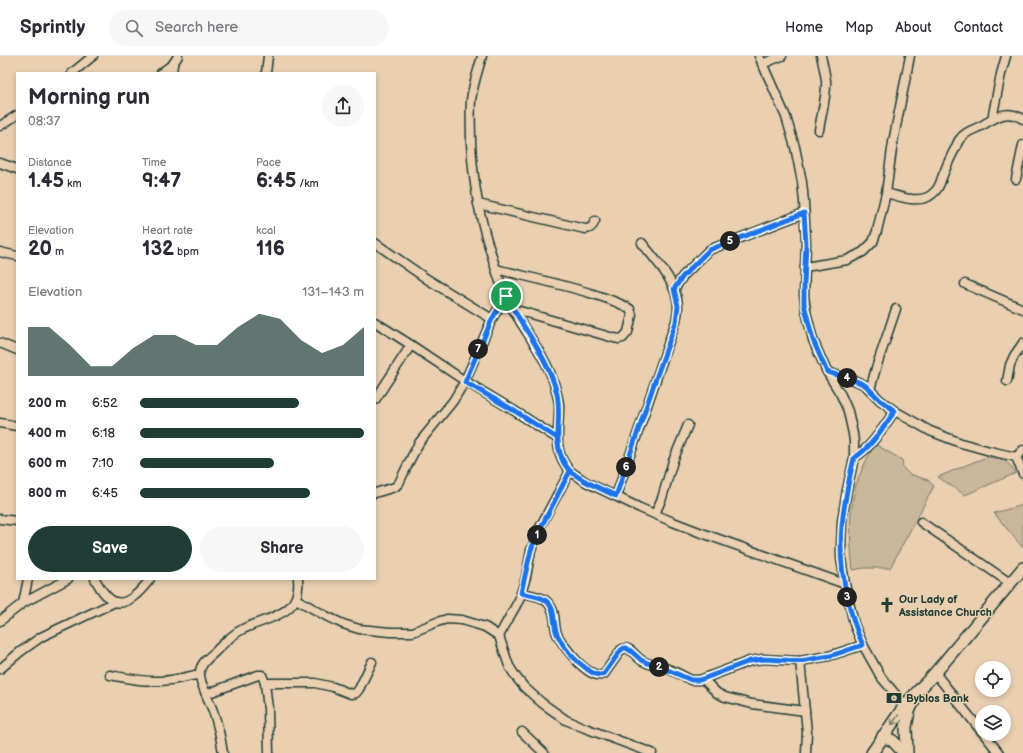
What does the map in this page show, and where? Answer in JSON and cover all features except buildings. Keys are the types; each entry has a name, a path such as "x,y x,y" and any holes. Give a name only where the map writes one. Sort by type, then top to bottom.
{"main road":[{"path":"872,753 883,736 907,708 919,690 1023,568"},
{"path":"906,753 907,708"},
{"path":"883,736 889,738 906,753"}],"street":[{"path":"73,72 93,56"},
{"path":"162,72 173,64 178,56"},
{"path":"266,72 268,56"},
{"path":"482,56 472,98 470,117 472,159 483,229 506,296 550,370 555,384 559,404 557,438 558,446 565,466 586,482 655,514 699,532 845,584"},
{"path":"782,56 760,60 786,117 796,147 802,182 806,244 804,295 806,312 813,340 827,372 841,395 848,411 854,442 854,458 842,521 841,558 845,584 854,624 863,645 881,677 907,708"},
{"path":"818,130 826,90 825,70 821,56"},
{"path":"805,267 847,260 863,252 873,242 886,193 893,142 910,56"},
{"path":"992,119 1006,56"},
{"path":"172,72 173,64"},
{"path":"886,193 910,199 928,197 936,191 948,161 960,139 966,133 1004,114 1016,115 1023,119"},
{"path":"0,126 16,115"},
{"path":"1016,179 1023,145"},
{"path":"0,163 16,169"},
{"path":"478,204 585,229 589,229 595,221"},
{"path":"674,289 683,276 709,250 804,213"},
{"path":"616,496 676,322 678,306 674,289 664,271 642,243"},
{"path":"376,244 492,319"},
{"path":"0,252 16,256"},
{"path":"496,269 571,287 599,296 625,305 630,309 632,316 626,336 620,339 513,309"},
{"path":"965,284 1023,308"},
{"path":"376,493 395,487 399,483 420,443 465,382 492,319 506,296"},
{"path":"870,390 896,309"},
{"path":"376,323 465,382 557,438"},
{"path":"0,343 16,350"},
{"path":"1007,381 1012,360 1023,343"},
{"path":"376,398 411,345"},
{"path":"827,372 865,385 880,400 895,411 930,431 961,443 1016,457"},
{"path":"854,458 869,446 895,411"},
{"path":"0,423 16,426"},
{"path":"655,514 666,486 672,461 688,425"},
{"path":"1016,457 1023,450"},
{"path":"1016,457 1023,474"},
{"path":"499,636 514,610 521,593 531,550 536,537 570,471"},
{"path":"0,519 16,521"},
{"path":"921,522 1010,583"},
{"path":"23,604 28,580"},
{"path":"0,621 23,604 66,580"},
{"path":"96,580 106,596 115,602"},
{"path":"0,669 41,637 115,602 123,602 132,598 149,580"},
{"path":"223,753 216,722 201,682 200,674 202,666 236,633 285,611 293,604 298,592 298,580"},
{"path":"521,593 545,600 554,612 556,632 569,653 589,670 596,675 601,676 624,648 631,651 641,660 691,680 695,680 703,679 758,659 800,661 830,656 863,645"},
{"path":"296,599 326,616 343,624 359,629 390,632 412,632 447,619 462,620 485,627 499,636 510,666 516,677 542,703 566,720 652,753"},
{"path":"800,661 807,732 806,753"},
{"path":"265,683 324,684 351,694 356,693 359,689 372,662"},
{"path":"935,673 975,723"},
{"path":"110,675 138,680 159,681 181,679 200,674"},
{"path":"206,694 258,675 262,675 265,683 268,709 269,753"},
{"path":"703,679 721,696 752,704 805,711"},
{"path":"522,732 544,753"},
{"path":"989,741 999,753"}],"shaded area":[{"path":"875,444 902,460 903,468 909,474 928,480 934,486 890,568 864,568 853,570 850,530 851,509 861,472"},
{"path":"987,457 1004,461 1010,465 1016,473 965,495 938,477 976,461"},
{"path":"1023,505 1023,548 994,513"}],"place":[{"name":"Our Lady of Assistance Church","path":"887,605"},
{"name":"Byblos Bank","path":"894,698"}],"route":[{"path":"506,296 492,319 465,382 557,438 558,446 561,456 565,466 570,471 586,482 616,496 676,322 678,306 674,289 683,276 709,250 804,213 806,244 804,304 813,340 827,372 865,385 880,400 895,411 869,446 854,458 842,521 841,558 847,594 854,624 863,645 830,656 800,661 758,659 700,680 691,680 650,664 641,660 626,648 621,650 601,676 596,675 577,661 569,653 556,632 554,612 550,605 545,600 521,593 526,577 531,550 540,527 570,471 565,466 558,446 559,404 558,395 550,370 506,296"}]}
